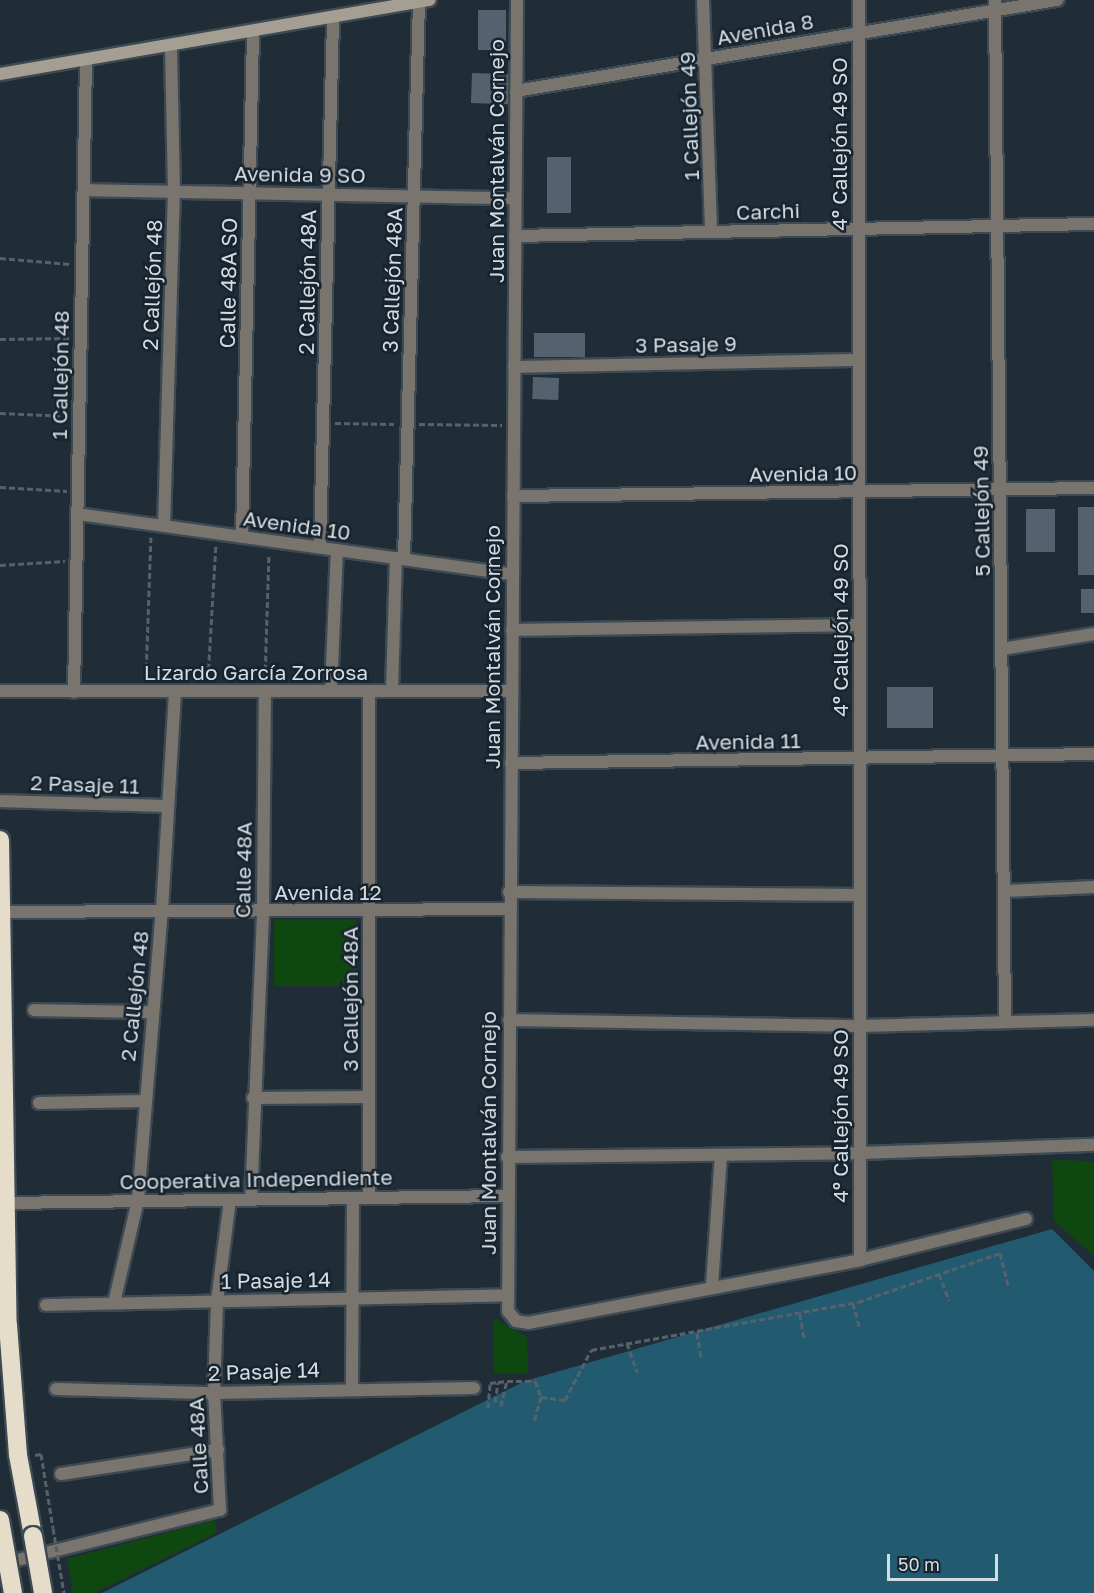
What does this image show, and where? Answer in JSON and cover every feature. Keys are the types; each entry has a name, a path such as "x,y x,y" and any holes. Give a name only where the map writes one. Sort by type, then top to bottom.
{"highway":[{"path":"0,840 8,1324 18,1455 43,1593"},
{"path":"0,1520 13,1593"}],"street":[{"name":"Juan Montalván Cornejo","path":"506,1295 517,0"},
{"name":"1 Callejón 49","path":"703,0 707,59 711,232"},
{"name":"4º Callejón 49 SO","path":"859,0 860,1260"},
{"name":"Avenida 8","path":"516,91 858,33 995,5 1057,0"},
{"path":"0,74 424,1"},
{"name":"3 Callejón 48A","path":"392,691 400,559 424,1"},
{"name":"5 Callejón 49","path":"995,5 1005,1022"},
{"name":"2 Callejón 48A","path":"320,547 333,17"},
{"name":"Calle 48A SO","path":"242,537 253,31"},
{"name":"2 Callejón 48","path":"164,526 174,191 171,45"},
{"name":"1 Callejón 48","path":"74,692 86,59"},
{"name":"Avenida 9 SO","path":"84,190 515,198"},
{"name":"Carchi","path":"515,236 859,227 1094,224"},
{"name":"3 Pasaje 9","path":"514,367 859,360"},
{"name":"Avenida 10","path":"513,496 1094,489"},
{"name":"Avenida 10","path":"77,514 512,574"},
{"path":"331,691 337,550"},
{"path":"512,630 860,625"},
{"path":"1002,649 1094,634"},
{"name":"Lizardo García Zorrosa","path":"0,691 511,691"},
{"name":"2 Callejón 48","path":"114,1303 138,1200 143,1101 162,911 175,691"},
{"name":"Calle 48A","path":"251,1200 253,1098 263,912 265,691"},
{"name":"3 Callejón 48A","path":"369,691 369,1198"},
{"name":"Avenida 11","path":"511,763 859,759 1094,753"},
{"name":"2 Pasaje 11","path":"0,801 168,806"},
{"path":"1004,891 1094,887"},
{"path":"509,891 860,895"},
{"name":"Avenida 12","path":"2,912 369,912 510,909"},
{"path":"34,1010 153,1012"},
{"path":"508,1020 860,1026 1094,1020"},
{"path":"253,1098 369,1097"},
{"path":"39,1103 143,1101"},
{"path":"507,1157 860,1153 1094,1145"},
{"path":"712,1286 721,1155"},
{"name":"Cooperativa Independiente","path":"6,1203 507,1196"},
{"path":"352,1198 352,1388"},
{"name":"Calle 48A","path":"0,1564 220,1510 214,1393 217,1301 230,1200"},
{"path":"506,1295 508,1311 516,1321 528,1323 712,1286 860,1260 1026,1220"},
{"name":"1 Pasaje 14","path":"46,1305 506,1295"},
{"name":"2 Pasaje 14","path":"56,1389 214,1393 352,1388 474,1388"},
{"path":"62,1474 218,1450"}],"path":[{"path":"0,258 82,265"},
{"path":"0,339 81,338"},
{"path":"0,413 79,417"},
{"path":"0,487 78,491"},
{"path":"145,691 152,524"},
{"path":"208,691 217,533"},
{"path":"265,691 269,540"},
{"path":"0,565 76,560"},
{"path":"541,1397 565,1400 591,1350 697,1333 853,1303 1000,1253 1008,1286"},
{"path":"939,1274 949,1300"},
{"path":"853,1303 859,1326"},
{"path":"800,1314 804,1338"},
{"path":"697,1333 701,1357"},
{"path":"627,1343 637,1372"},
{"path":"501,1406 507,1381"},
{"path":"488,1408 490,1383 535,1381 541,1397 534,1421"},
{"path":"495,1402 498,1382"},
{"path":"18,1455 41,1454 64,1593"}],"green space":[{"path":"274,920 356,920 356,986 274,986"},
{"path":"1052,1160 1094,1161 1094,1256 1054,1221"},
{"path":"494,1318 527,1337 528,1373 494,1374"},
{"path":"215,1520 216,1533 94,1593 73,1593 67,1559"}],"water":[{"path":"1052,1229 1094,1271 1094,1593 102,1593 525,1381"}],"building":[{"path":"478,10 506,10 506,50 478,50"},
{"path":"472,73 509,74 508,104 471,103"},
{"path":"547,157 571,157 571,213 547,213"},
{"path":"534,333 585,333 585,357 534,357"},
{"path":"533,377 559,378 558,400 532,399"},
{"path":"1078,507 1094,507 1094,575 1078,575"},
{"path":"1026,509 1055,509 1055,552 1026,552"},
{"path":"1081,589 1094,589 1094,613 1081,613"},
{"path":"887,687 933,687 933,728 887,728"}]}
